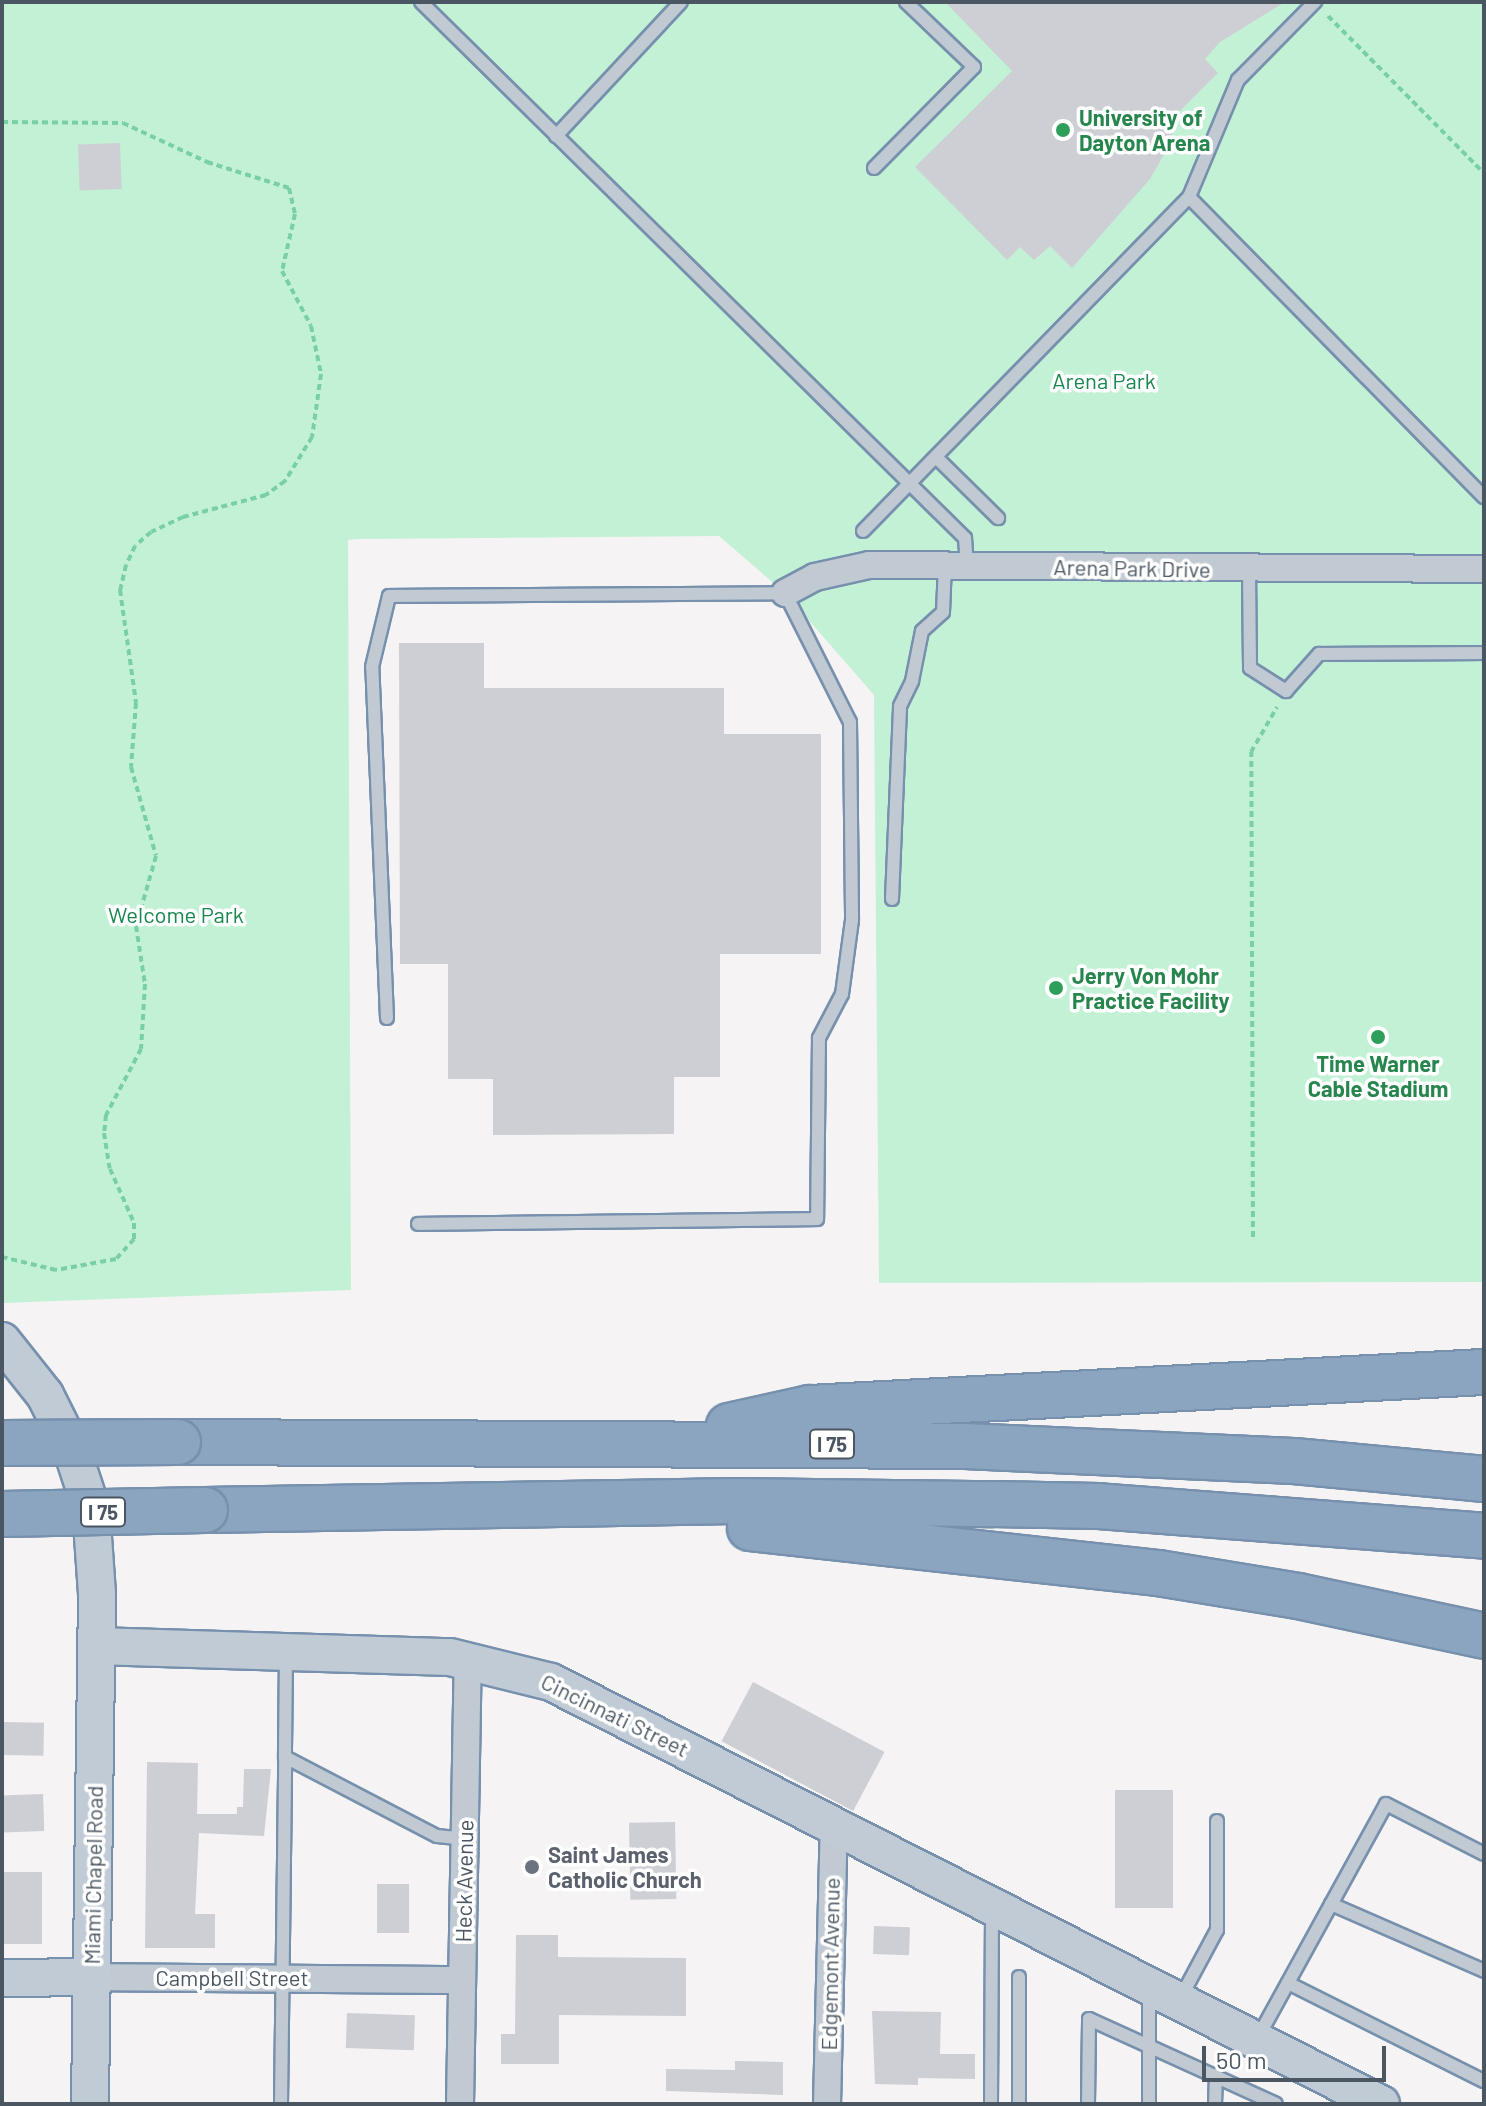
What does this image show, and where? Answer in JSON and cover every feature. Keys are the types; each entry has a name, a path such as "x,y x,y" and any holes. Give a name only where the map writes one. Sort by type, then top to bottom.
{"highway":[{"path":"656,1443 810,1408 1484,1372"},
{"name":"I 75","path":"2,1443 656,1443 1149,1453 1484,1479"},
{"name":"I 75","path":"2,1514 778,1501 1098,1506 1484,1536"},
{"path":"643,1504 755,1529 885,1539 1158,1573 1298,1596 1484,1636"}],"street":[{"name":"Arena Park Drive","path":"785,593 815,577 869,565 1249,570 1484,569"},
{"path":"2,1341 45,1395 71,1447 91,1508 96,1646"},
{"name":"Cincinnati Street","path":"96,1646 468,1659 551,1682 834,1824 992,1910 1365,2100"},
{"name":"Miami Chapel Road","path":"90,2104 96,1646"},
{"name":"Heck Avenue","path":"460,2104 468,1659"},
{"name":"Edgemont Avenue","path":"827,2104 834,1824"},
{"name":"Campbell Street","path":"2,1978 462,1980"}],"lane":[{"path":"421,2 965,538 943,612 922,631 895,739 892,899"},
{"path":"556,136 681,2"},
{"path":"874,168 974,67 906,2"},
{"path":"863,531 939,460 1189,197 1238,80 1315,2"},
{"path":"1189,197 1484,497"},
{"path":"939,460 998,518"},
{"path":"1249,570 1250,668 1286,691 1319,654 1484,653"},
{"path":"387,1018 372,667 389,596 785,593 850,722 852,920 842,994 819,1038 817,1219 418,1224"},
{"path":"281,2104 286,1652"},
{"path":"285,1757 437,1836 464,1839"},
{"path":"1256,2042 1386,1804 1484,1854"},
{"path":"1149,2104 1149,2042 1163,1996 1217,1930 1217,1821"},
{"path":"1331,1904 1484,1971"},
{"path":"991,2104 992,1910"},
{"path":"1019,1977 1019,2104"},
{"path":"1288,1983 1484,2081"},
{"path":"1088,2104 1089,2019 1149,2042 1276,2104"},
{"path":"1215,2104 1216,2075"}],"path":[{"path":"1315,2 1484,173"},
{"path":"2,122 123,123 207,162 289,188 295,214 282,271 311,326 321,374 312,437 285,481 266,495 183,517 151,532 135,546 126,565 120,590 136,703 131,767 156,856 136,926 145,984 141,1049 106,1115 104,1133 110,1169 134,1223 134,1239 116,1259 56,1270 2,1257"},
{"path":"1253,1237 1251,752 1286,691"}],"green space":[{"name":"Arena Park","path":"2,2 1484,2 1484,1282 879,1283 874,695 785,593 719,536 356,539 348,540 351,1290 2,1303"}],"building":[{"name":"University of Dayton Arena","path":"945,2 1285,2 1220,42 1205,59 1218,73 1175,116 1170,144 1150,179 1072,268 1050,246 1034,260 1020,247 1007,260 915,167 1012,71"},
{"path":"120,143 122,189 80,190 78,144"},
{"path":"399,643 484,643 484,688 724,688 724,734 821,734 821,954 720,954 720,1077 674,1077 674,1134 493,1135 493,1079 448,1079 448,964 400,964"},
{"path":"753,1682 885,1752 853,1811 722,1741"},
{"path":"2,1722 44,1723 43,1756 2,1755"},
{"path":"147,1762 198,1763 197,1814 237,1814 237,1807 243,1807 244,1769 271,1769 264,1836 199,1833 195,1914 215,1914 215,1948 145,1948"},
{"path":"1115,1790 1173,1790 1173,1908 1115,1908"},
{"path":"43,1794 44,1831 3,1832 2,1795"},
{"path":"675,1822 676,1899 630,1900 629,1823"},
{"path":"2,1872 42,1872 42,1944 2,1944"},
{"path":"377,1884 409,1884 409,1933 377,1933"},
{"path":"874,1926 910,1927 909,1955 873,1954"},
{"path":"516,1935 558,1935 558,1957 686,1958 686,2016 559,2015 559,2064 501,2064 501,2034 515,2034"},
{"path":"872,2011 941,2012 940,2054 975,2054 975,2079 918,2078 918,2085 875,2084"},
{"path":"347,2013 415,2015 414,2050 346,2048"},
{"path":"735,2061 783,2062 783,2095 666,2091 666,2069 735,2070"}],"place":[{"name":"University of Dayton Arena","path":"1063,130"},
{"name":"Jerry Von Mohr Practice Facility","path":"1056,988"},
{"name":"Time Warner Cable Stadium","path":"1378,1037"},
{"name":"Saint James Catholic Church","path":"532,1867"}],"park label":[{"name":"Welcome Park","path":"176,915"}]}
